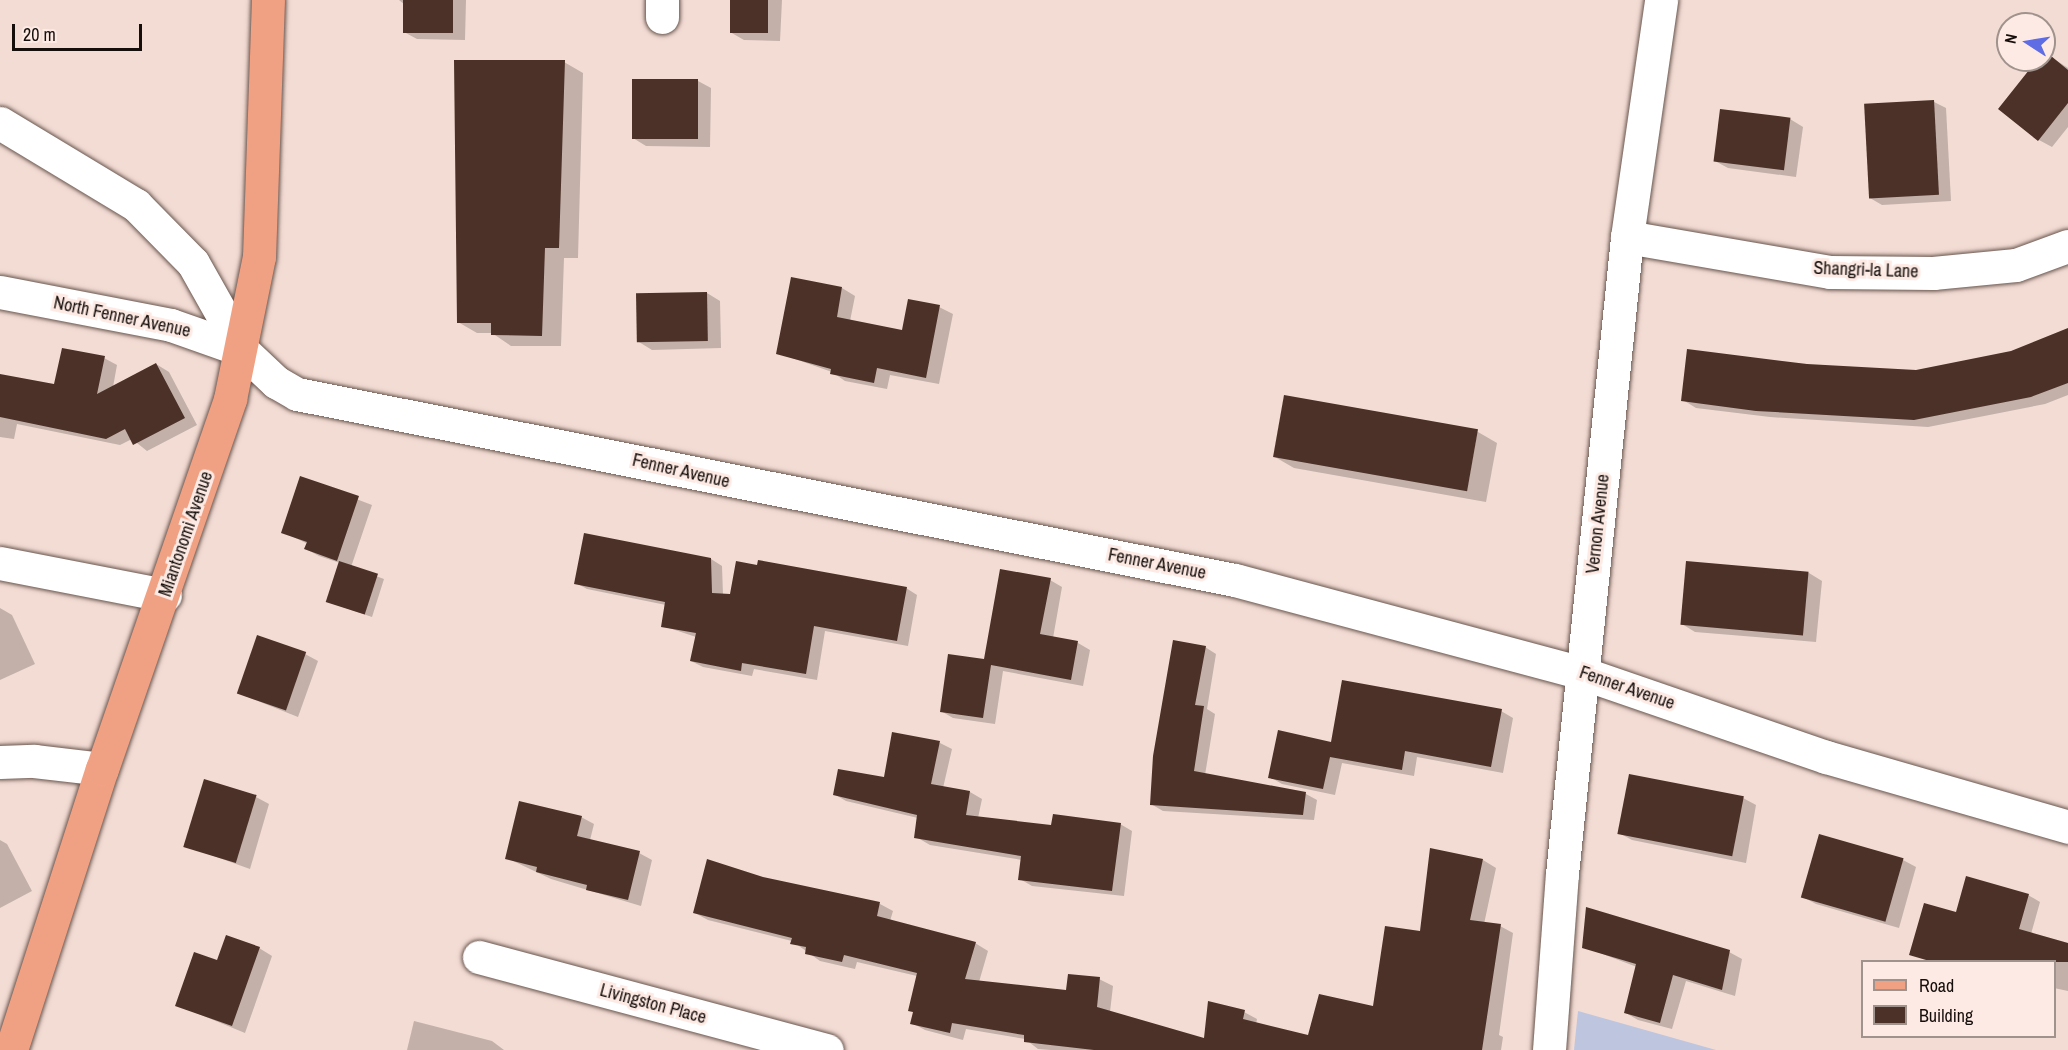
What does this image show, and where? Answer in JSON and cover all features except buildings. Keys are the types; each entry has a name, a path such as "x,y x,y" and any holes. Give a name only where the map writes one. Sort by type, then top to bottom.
{"main road":[{"name":"Miantonomi Avenue","path":"11,1050 102,769 217,444 242,350 259,257 268,0"}],"street":[{"name":"Vernon Avenue","path":"1549,1050 1582,673 1627,237 1661,0"},
{"path":"0,123 136,205 193,263 242,350"},
{"name":"Shangri-la Lane","path":"1627,237 1830,272 1932,273 2016,265 2068,246"},
{"name":"North Fenner Avenue","path":"0,292 171,325 242,350"},
{"name":"Fenner Avenue","path":"242,350 276,382 321,401 542,439 729,482 1235,580 1582,673 1826,757 2068,827"},
{"path":"0,563 165,595"},
{"path":"0,762 34,761 102,769"},
{"name":"Livingston Place","path":"480,957 827,1050"}],"shaded area":[{"path":"1578,1011 1716,1050 1574,1050"}]}
